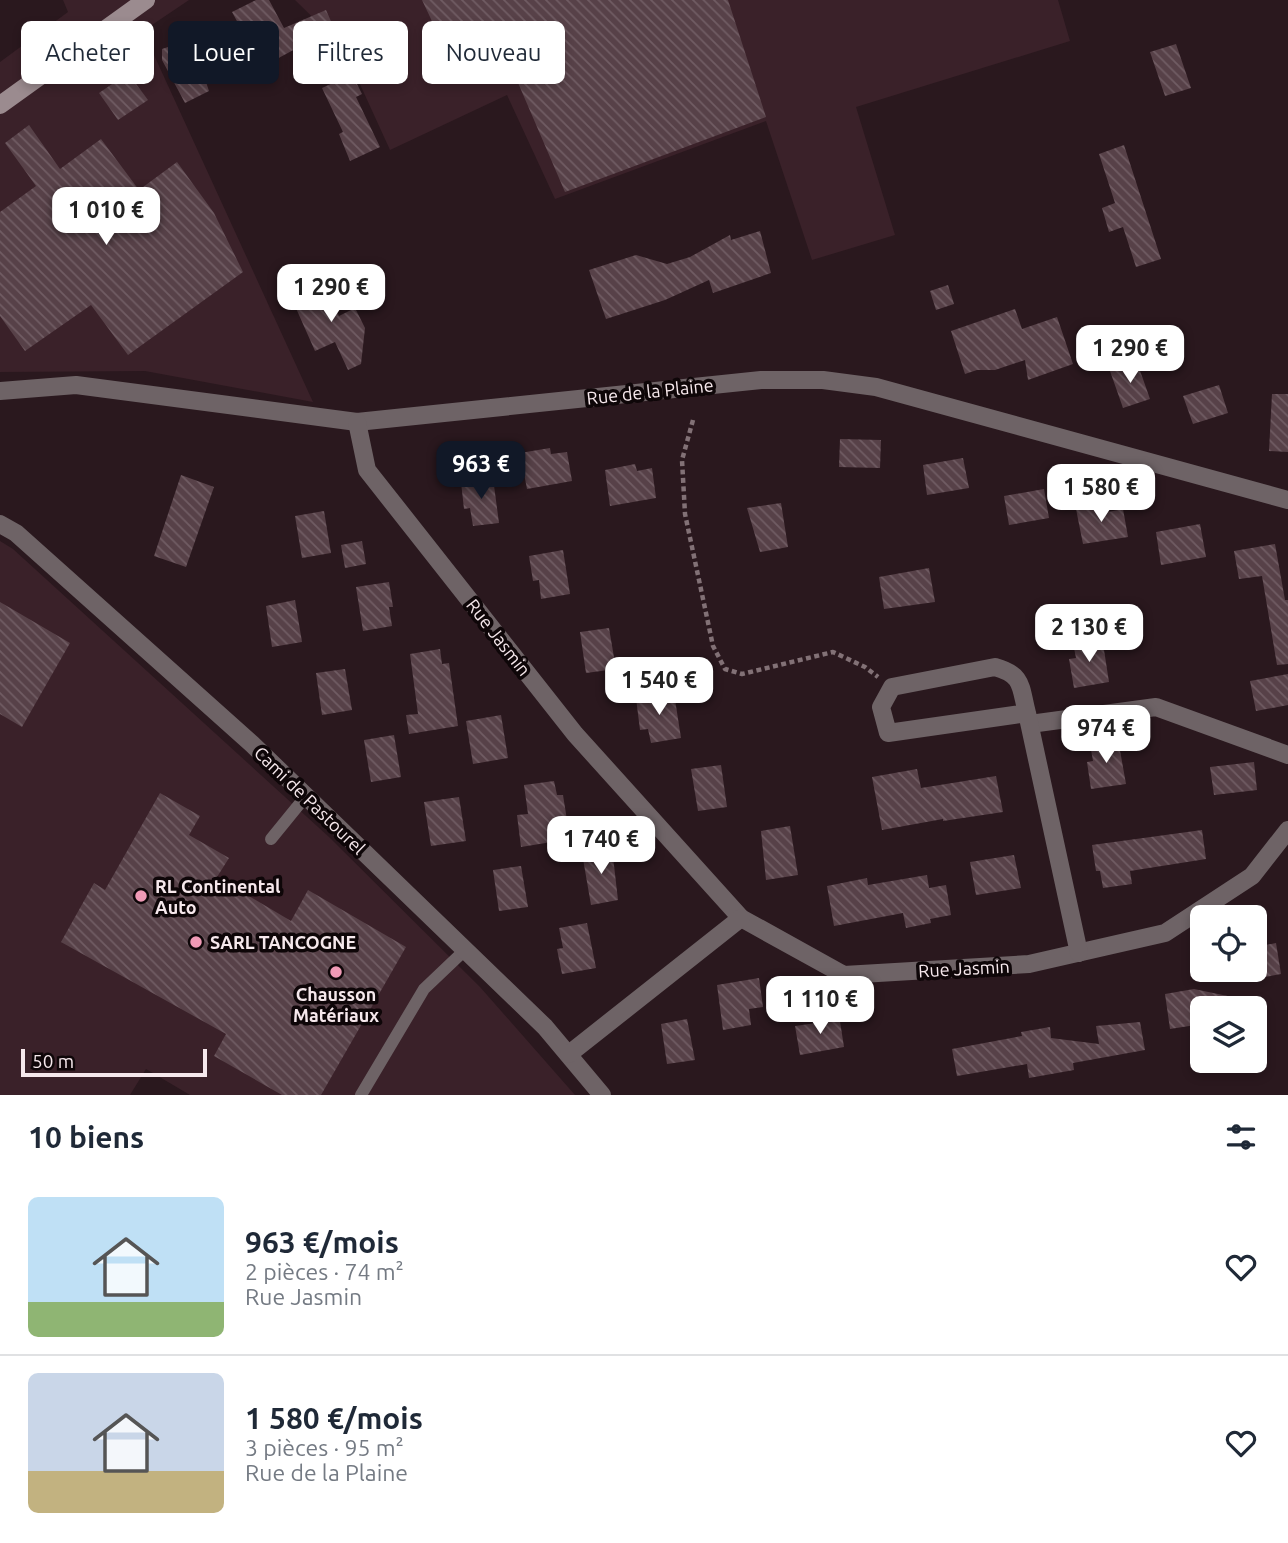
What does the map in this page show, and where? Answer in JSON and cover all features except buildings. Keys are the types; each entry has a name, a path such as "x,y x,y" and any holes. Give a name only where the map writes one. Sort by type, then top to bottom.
{"main road":[{"path":"0,105 146,0"}],"street":[{"name":"Rue de la Plaine","path":"0,391 76,385 356,422 748,382 823,380 876,387 1288,500"},
{"name":"Rue Jasmin","path":"356,422 367,470 575,734 741,918 844,975 1029,964 1165,933 1252,876 1288,830"},
{"name":"Cami de Pastourel","path":"0,524 16,533 252,744 545,1027 602,1095"},
{"path":"1079,953 1029,718 1018,679 1012,672 995,667 892,687 881,707 888,733 1029,718 1156,707 1288,755"},
{"path":"569,1054 741,918"}],"lane":[{"path":"271,839 306,796"},
{"path":"361,1095 424,989 466,950"}],"path":[{"path":"693,420 682,460 685,514 713,646 725,669 742,674 833,652 865,667 892,687"}],"shaded area":[{"path":"63,0 189,0 154,24 154,21 56,21 68,12"},
{"path":"295,0 1058,0 1070,41 856,107 895,235 812,260 766,121 555,199 507,95 390,150 360,84 408,84 408,21 316,21"},
{"path":"21,47 21,84 154,84 154,55 313,402 145,371 0,372 0,62"},
{"path":"0,541 13,549 329,837 480,987 575,1095 190,1095 146,1069 130,1095 0,1095"}],"place":[{"name":"RL Continental Auto","path":"141,896"},
{"name":"SARL TANCOGNE","path":"196,942"},
{"name":"Chausson Matériaux","path":"336,972"}]}
